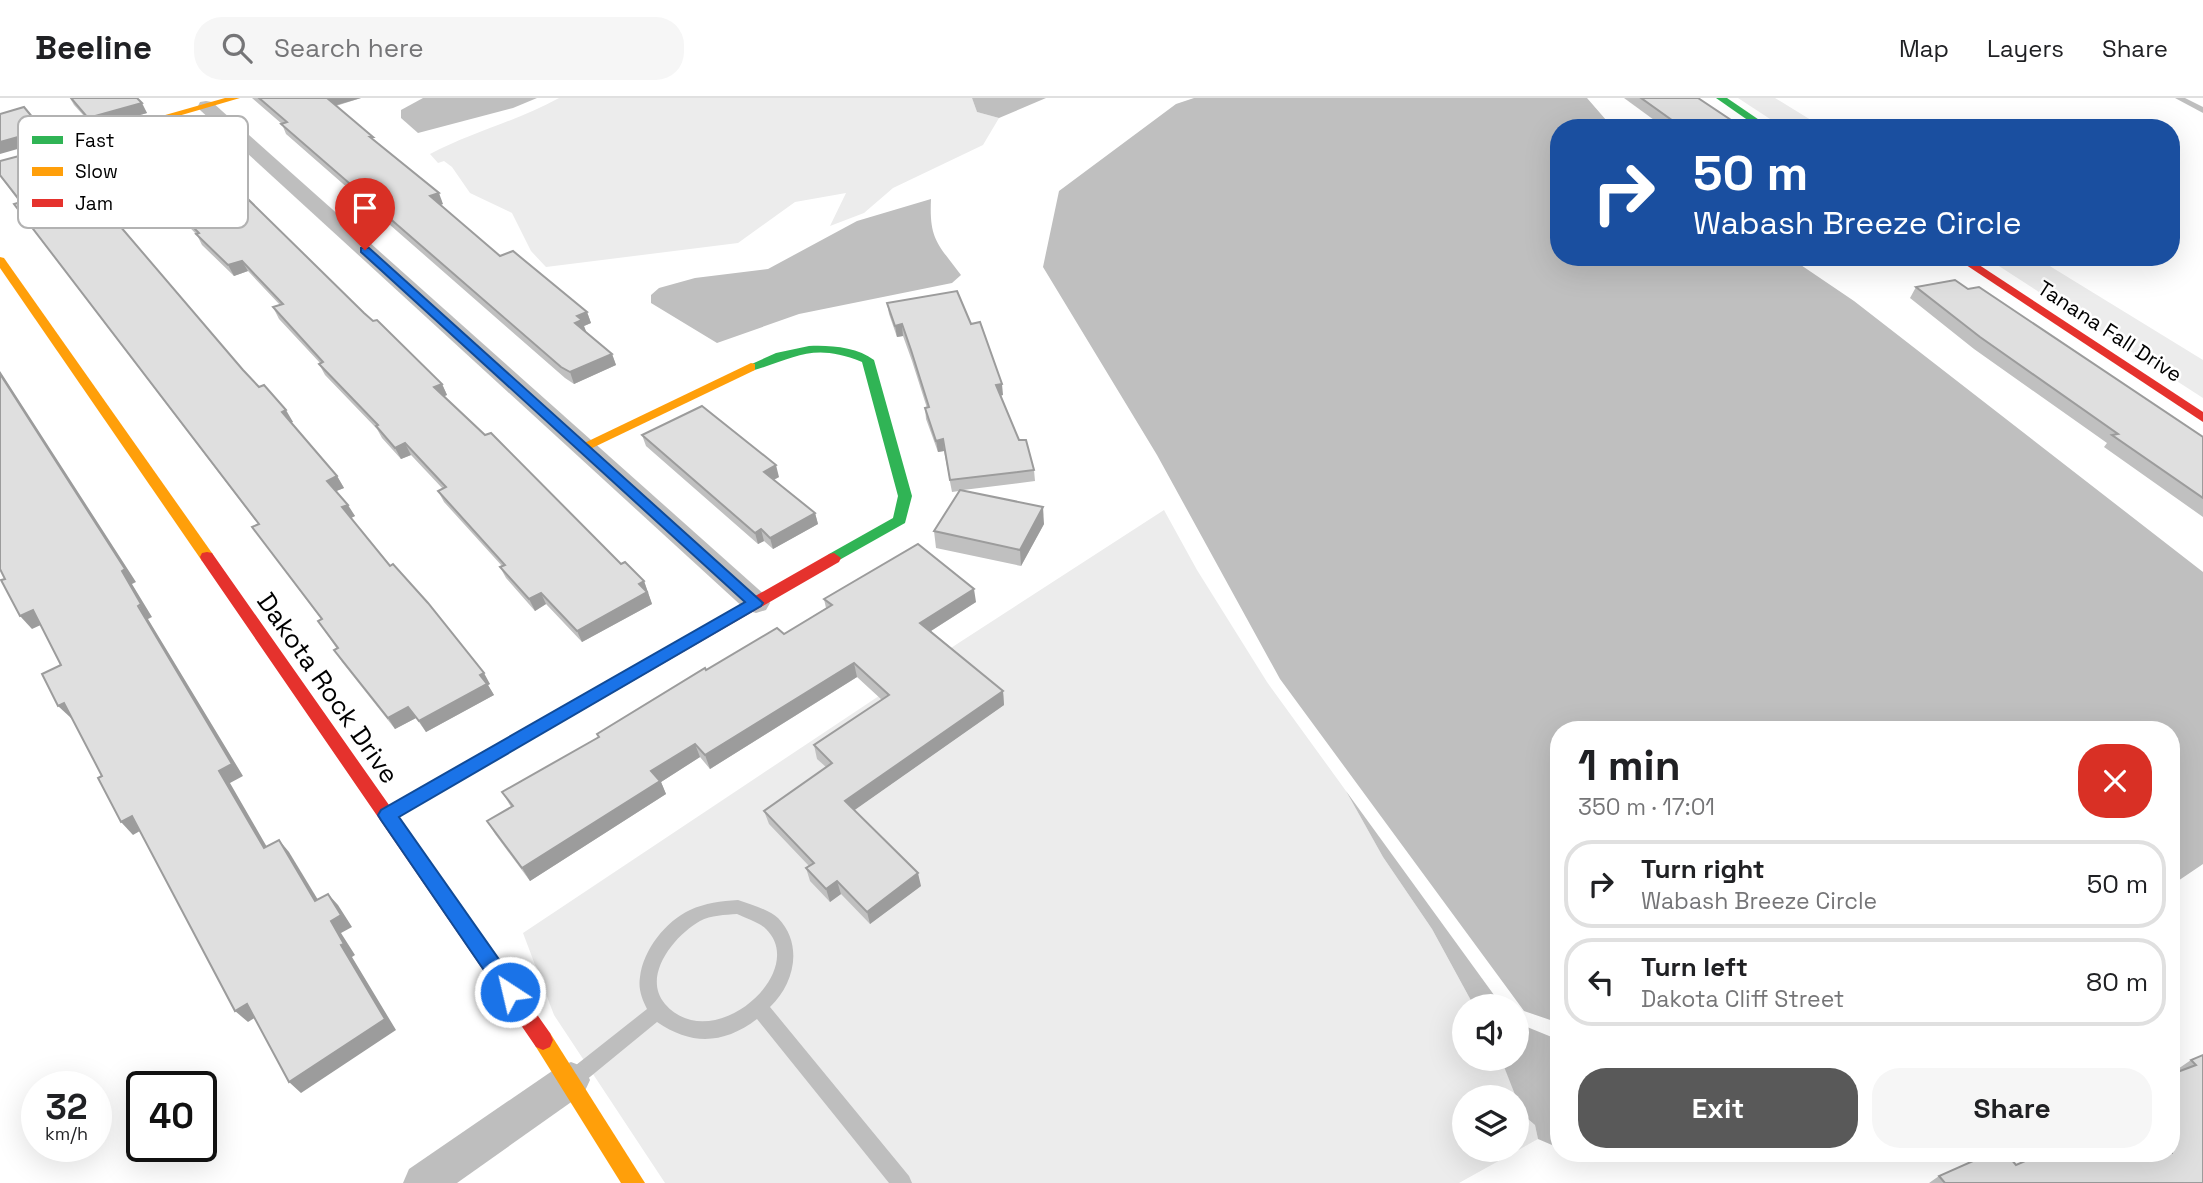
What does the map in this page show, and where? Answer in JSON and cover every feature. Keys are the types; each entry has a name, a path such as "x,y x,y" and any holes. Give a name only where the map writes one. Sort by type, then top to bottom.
{"street":[{"path":"171,116 235,98"},
{"path":"1721,98 1752,119"},
{"path":"206,106 217,116"},
{"path":"248,144 756,603"},
{"path":"0,165 18,160"},
{"name":"Dakota Rock Drive","path":"0,260 571,1080 634,1183"},
{"name":"Tanana Fall Drive","path":"1973,266 2203,418"},
{"path":"387,815 900,520 905,496 868,360 849,350 810,347 776,355 583,447"},
{"path":"423,1183 571,1080"}],"lane":[{"path":"2179,98 2203,110"},
{"path":"738,907 759,912 774,923 785,939 787,959 782,979 769,1000 750,1016 727,1026 704,1031 683,1027 665,1018 659,1010 653,1003 648,985 651,965 660,946 675,929 694,916 716,908 738,907"},
{"path":"759,1008 902,1183"},
{"path":"571,1080 659,1010"}],"shaded area":[{"path":"423,98 537,98 513,108 418,133 401,118 401,110"},
{"path":"559,98 972,98 977,112 999,118 983,145 893,188 864,213 830,226 846,193 795,202 738,243 546,267 531,251 512,213 470,193 452,167 444,161 438,163 430,154"},
{"path":"972,98 1046,98 999,118 977,112"},
{"path":"1194,98 1587,98 1605,119 1550,119 1550,266 1802,266 1854,301 2203,572 2203,864 2180,880 2180,721 1550,721 1550,1020 1529,1013 1529,994 1512,994 1280,679 1157,455 1043,267 1059,191 1176,104"},
{"path":"1738,98 1775,98 1809,119 1770,119"},
{"path":"931,199 932,224 937,241 961,275 952,283 799,314 717,343 651,303 651,295 659,288 695,278 768,269 857,221"},
{"path":"1999,266 2050,266 2203,360 2203,398"},
{"path":"1164,510 1197,570 1267,682 1346,791 1383,857 1432,929 1467,994 1452,994 1452,1071 1506,1071 1512,1085 1452,1085 1452,1162 1497,1162 1459,1183 665,1183 554,1015 523,933 957,644"},
{"path":"1346,791 1493,994 1467,994 1432,929 1383,857"},
{"path":"1529,1028 1550,1036 1550,1144 1538,1139 1535,1125 1529,1120 1529,1085 1511,1085 1506,1071 1529,1071"},
{"path":"1529,1120 1535,1125 1538,1139 1529,1144"}],"building":[{"path":"71,98 137,98 142,103 95,116 86,116"},
{"path":"259,98 327,98 439,193 430,196 500,256 513,251 587,312 577,316 582,320 575,323 612,354 570,372 561,367 281,124 287,122"},
{"path":"1641,98 1698,98 1730,119 1670,119"},
{"path":"24,107 31,116 18,116 18,137 0,142 0,114"},
{"path":"18,156 18,198 0,175 0,161"},
{"path":"248,199 364,313 373,321 377,320 442,384 434,387 485,435 491,433 621,564 625,562 644,581 639,584 647,592 577,631 541,593 529,599 500,567 505,565 438,491 446,487 405,443 395,448 376,426 378,425 319,364 323,362 273,307 283,304 242,261 228,265 196,234 199,233 194,228 248,228"},
{"path":"32,228 122,228 243,370 259,387 264,385 286,410 282,412 337,476 327,481 348,505 342,507 390,566 393,564 428,603 484,673 480,675 487,684 419,721 408,707 388,718 334,650 338,648 318,621 322,619 252,527 259,524"},
{"path":"1955,280 1968,289 1979,287 2203,437 2203,498 2112,435 2118,434 1980,337 1916,287"},
{"path":"957,291 971,324 980,322 1002,384 996,385 1019,440 1026,440 1034,470 950,480 943,439 936,441 925,408 929,407 902,324 895,326 887,303"},
{"path":"0,374 125,569 122,571 141,604 138,606 232,764 219,771 264,848 279,840 315,901 328,894 341,915 331,921 344,944 341,945 385,1019 289,1082 247,1004 235,1011 132,816 121,822 98,778 102,776 64,703 58,706 42,674 61,665 33,610 20,616 1,580 5,579 0,569"},
{"path":"702,406 776,465 764,472 815,513 770,538 761,529 755,533 642,435"},
{"path":"960,490 1043,507 1020,550 934,531"},
{"path":"918,544 974,589 920,623 1003,691 845,801 918,873 867,912 837,881 826,889 806,868 814,863 764,811 832,763 814,745 889,695 854,663 705,755 695,744 651,771 660,781 522,868 487,821 513,806 502,792 599,737 597,734 705,668 706,670 777,628 784,634 832,605 824,599"},
{"path":"2203,1055 2203,1183 1945,1183 1939,1176 1971,1162 2014,1162 2016,1165 2023,1162 2180,1162 2180,1071 2196,1065 2191,1060"}],"traffic: fast":[{"path":"1721,98 1752,119"},
{"path":"751,367 780,355 809,349 838,350 868,360 905,496 900,520 834,558"}],"traffic: slow":[{"path":"172,116 235,98"},
{"path":"0,165 18,160"},
{"path":"0,260 207,557"},
{"path":"583,447 751,367"},
{"path":"543,1040 634,1183"}],"traffic: jam":[{"path":"1973,266 2203,418"},
{"path":"207,557 543,1040"},
{"path":"387,815 834,558"}],"route":[{"path":"365,250 756,603 387,815 510,992"}]}
